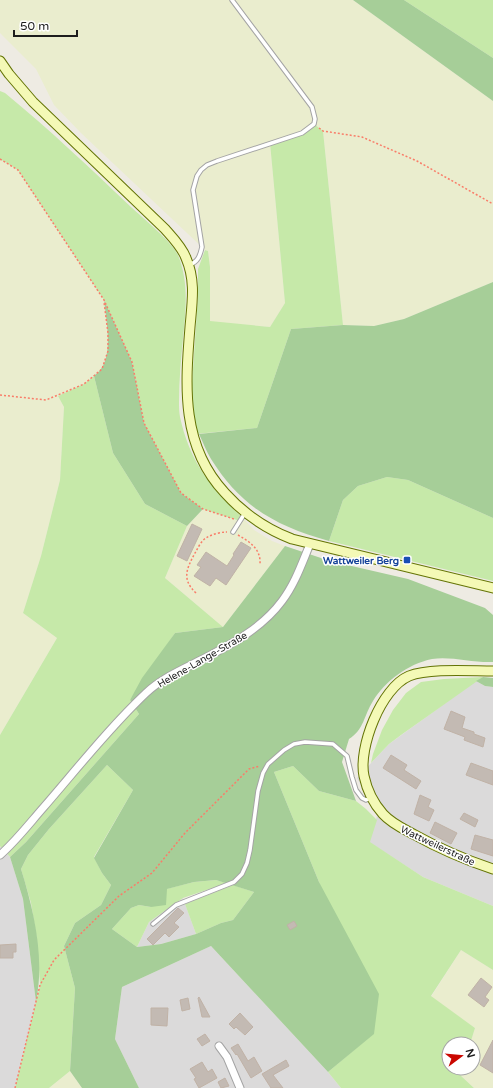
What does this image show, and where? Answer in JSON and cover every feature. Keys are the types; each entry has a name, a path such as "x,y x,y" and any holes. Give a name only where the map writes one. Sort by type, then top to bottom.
{"street":[{"path":"0,61 33,102 165,229 184,253 189,265 193,289 188,355 187,410 192,434 197,450 211,476 243,517 258,522 279,534 310,544 493,588"},
{"name":"Helene-Lange-Straße","path":"0,855 147,692 177,672 238,640 264,621 289,591 310,544"},
{"name":"Wattweilerstraße","path":"493,670 431,672 409,676 399,682 381,704 376,714 365,753 364,775 372,798 382,814 396,826 454,854 493,869"},
{"path":"219,1046 228,1057 240,1088"}],"lane":[{"path":"189,265 197,260 201,254 202,247 193,190 194,182 201,170 217,160 302,133 314,124 316,119 312,107 232,0"},
{"path":"234,532 243,517"},
{"path":"153,924 176,905 234,882 242,874 247,863 250,850 258,791 263,773 268,764 284,750 294,744 313,742 333,744 347,756 356,790 362,798 366,800 372,798"}],"path":[{"path":"314,124 323,131 362,137 417,162 493,204"},
{"path":"0,159 18,170 104,300 132,362 144,423 181,493 203,509 243,517"},
{"path":"0,395 46,400 84,384 102,369 108,351 108,333 104,300"},
{"path":"196,593 187,580 187,568 198,547 205,538 224,532 234,532 256,548 260,555 260,564"},
{"path":"15,1088 40,985 54,960 119,896 152,872 185,832 249,769 268,764"}],"shaded area":[{"path":"476,681 485,686 493,687 493,906 423,877 369,842 377,816 357,778 389,744"},
{"path":"0,846 10,857 23,899 36,1002 15,1088 0,1088"},
{"path":"183,898 196,934 161,944 137,947 149,922"},
{"path":"211,946 328,1072 341,1088 139,1088 115,1039 122,987"}],"green space":[{"path":"0,0 353,0 493,101 493,282 404,319 374,326 343,325 323,131 310,128 270,143 285,303 270,327 210,322 210,267 208,251 205,250 81,133 54,105 36,69 0,33"},
{"path":"353,0 404,0 493,58 493,101"},
{"path":"404,0 493,0 493,58"},
{"path":"0,91 5,93 69,149 170,243 178,255 184,275 186,296 179,386 180,417 189,447 196,461 211,484 243,518 240,521 203,509 181,493 144,423 132,362 104,300 18,170 0,159"},
{"path":"314,124 323,131 343,325 291,329 257,428 196,434 191,400 198,297 198,269 205,250 208,251 210,267 210,321 270,327 285,303 270,143 302,133"},
{"path":"0,159 18,170 104,300 108,333 108,351 102,369 84,384 58,396 64,407 60,480 41,556 23,613 57,638 0,735"},
{"path":"493,282 493,518 408,480 387,477 358,486 343,500 329,541 292,529 261,512 235,490 211,459 199,434 257,428 291,329 343,325 374,326 404,319"},
{"path":"104,300 132,362 144,423 181,493 203,509 187,526 145,504 113,453 94,376 101,369 107,354 108,336"},
{"path":"94,376 113,453 145,504 187,526 165,578 223,627 175,633 130,700 139,714 26,842 10,857 0,846 0,735 57,638 23,613 41,556 60,480 64,407 58,396 84,384"},
{"path":"387,477 408,480 493,518 493,581 329,541 343,500 358,486"},
{"path":"203,509 240,521 243,518 254,530 272,541 285,546 223,627 165,578 187,526"},
{"path":"285,546 330,561 408,579 485,608 493,615 493,662 478,662 447,658 423,661 398,674 384,687 370,706 361,727 349,739 342,762 356,801 319,791 293,766 274,772 319,882 379,994 374,1034 328,1072 211,946 122,987 115,1039 139,1088 82,1088 70,1071 75,988 64,946 75,923 101,905 111,885 102,873 94,858 133,790 107,765 49,829 28,855 21,869 34,918 39,952 36,1002 23,899 10,857 26,842 139,714 130,700 142,678 175,633 223,627","holes":["216,880 254,892 233,920 221,923 196,934 161,944 137,947 112,929 131,908 139,905 151,907 166,905 167,889 194,882"]},
{"path":"483,677 389,744 371,763 382,730 393,710 406,693 421,682"},
{"path":"483,677 493,678 493,687 485,686 476,681"},
{"path":"107,765 133,790 94,857 102,873 111,885 101,905 75,923 64,946 75,988 70,1071 49,1088 15,1088 40,985 37,940 31,903 21,869 28,855 49,829"},
{"path":"293,766 319,791 356,801 377,820 370,842 423,877 493,906 493,970 461,950 431,996 475,1028 472,1036 441,1036 441,1076 461,1076 474,1088 341,1088 328,1072 373,1034 319,882 274,772"},
{"path":"216,880 227,883 183,898 149,922 137,947 112,929 131,908 139,905 151,907 166,889 194,882"},
{"path":"233,885 254,892 233,920 221,923 196,934 185,904"},
{"path":"461,950 493,970 493,1088 474,1088 461,1076 481,1076 481,1036 472,1036 475,1028 431,997"},
{"path":"70,1071 82,1088 49,1088"}],"building":[{"path":"192,524 202,529 187,561 177,556"},
{"path":"241,542 251,548 226,585 216,578 210,586 194,576 201,567 197,565 206,552 227,566"},
{"path":"451,711 465,717 462,728 485,738 483,747 464,740 465,737 444,729"},
{"path":"391,755 407,765 404,770 421,781 416,789 383,768"},
{"path":"471,763 493,771 493,785 466,775"},
{"path":"420,795 431,800 428,807 434,810 429,821 414,814"},
{"path":"464,813 478,820 475,827 460,819"},
{"path":"435,822 457,833 451,844 430,833"},
{"path":"475,835 493,840 493,856 471,849"},
{"path":"178,908 184,913 174,923 179,927 169,937 165,933 153,945 147,939"},
{"path":"294,921 297,926 290,930 287,925"},
{"path":"16,944 16,952 13,952 13,958 0,958 0,945"},
{"path":"481,978 492,987 485,997 489,1000 484,1007 468,995"},
{"path":"199,997 210,1017 202,1017"},
{"path":"188,998 190,1009 182,1011 180,1000"},
{"path":"151,1008 168,1008 167,1026 151,1025"},
{"path":"240,1013 253,1027 245,1035 236,1027 234,1029 229,1024"},
{"path":"205,1034 210,1041 202,1046 197,1039"},
{"path":"493,1040 493,1073 481,1066"},
{"path":"238,1044 248,1061 254,1057 262,1071 251,1078 237,1054 236,1055 231,1048"},
{"path":"286,1060 289,1066 273,1075 283,1088 271,1088 262,1074"},
{"path":"202,1062 208,1072 212,1069 217,1078 199,1088 194,1079 196,1078 190,1069"},
{"path":"225,1078 229,1086 221,1088 218,1082"}],"place":[{"name":"Wattweiler Berg","path":"407,560"}]}
